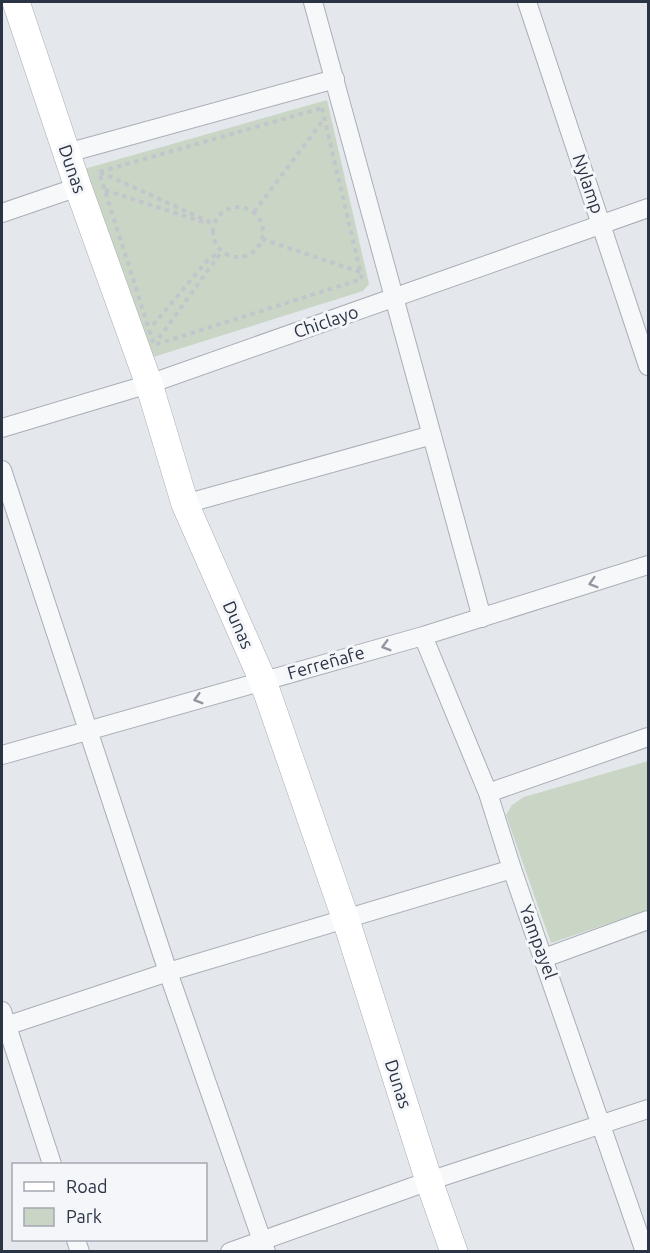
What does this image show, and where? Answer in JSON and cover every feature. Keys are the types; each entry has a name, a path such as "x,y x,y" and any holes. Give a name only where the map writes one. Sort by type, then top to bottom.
{"street":[{"name":"Dunas","path":"16,2 67,153 88,179 185,504 263,681 346,920 429,1181 454,1251"},
{"path":"313,2 482,618"},
{"name":"Nylamp","path":"527,2 648,366"},
{"path":"67,153 335,79"},
{"path":"2,213 88,179"},
{"name":"Chiclayo","path":"2,428 149,384 648,208"},
{"path":"185,504 432,435"},
{"path":"2,470 86,730 264,1246"},
{"name":"Ferreñafe","path":"2,755 423,636 648,565"},
{"name":"Yampayel","path":"423,636 488,793 512,869 645,1251"},
{"path":"488,793 648,737"},
{"path":"52,1163 4,1018 346,920 512,869"},
{"path":"544,958 648,920"},
{"path":"230,1251 264,1246 429,1181 648,1109"}],"path":[{"path":"88,179 322,108 362,279 154,345"},
{"path":"254,212 325,118"},
{"path":"88,179 105,189 189,219 214,224"},
{"path":"88,179 214,224"},
{"path":"105,189 154,345"},
{"path":"236,207 254,212 262,224 262,239 252,252 245,256 229,255 215,243 214,224 226,210 236,207"},
{"path":"262,239 360,272"},
{"path":"154,345 222,251"},
{"path":"149,330 207,261 222,251"}],"green space":[{"path":"327,100 369,284 363,291 147,359 84,169"},
{"path":"648,761 648,910 551,943 506,815 512,805 524,797"}]}
